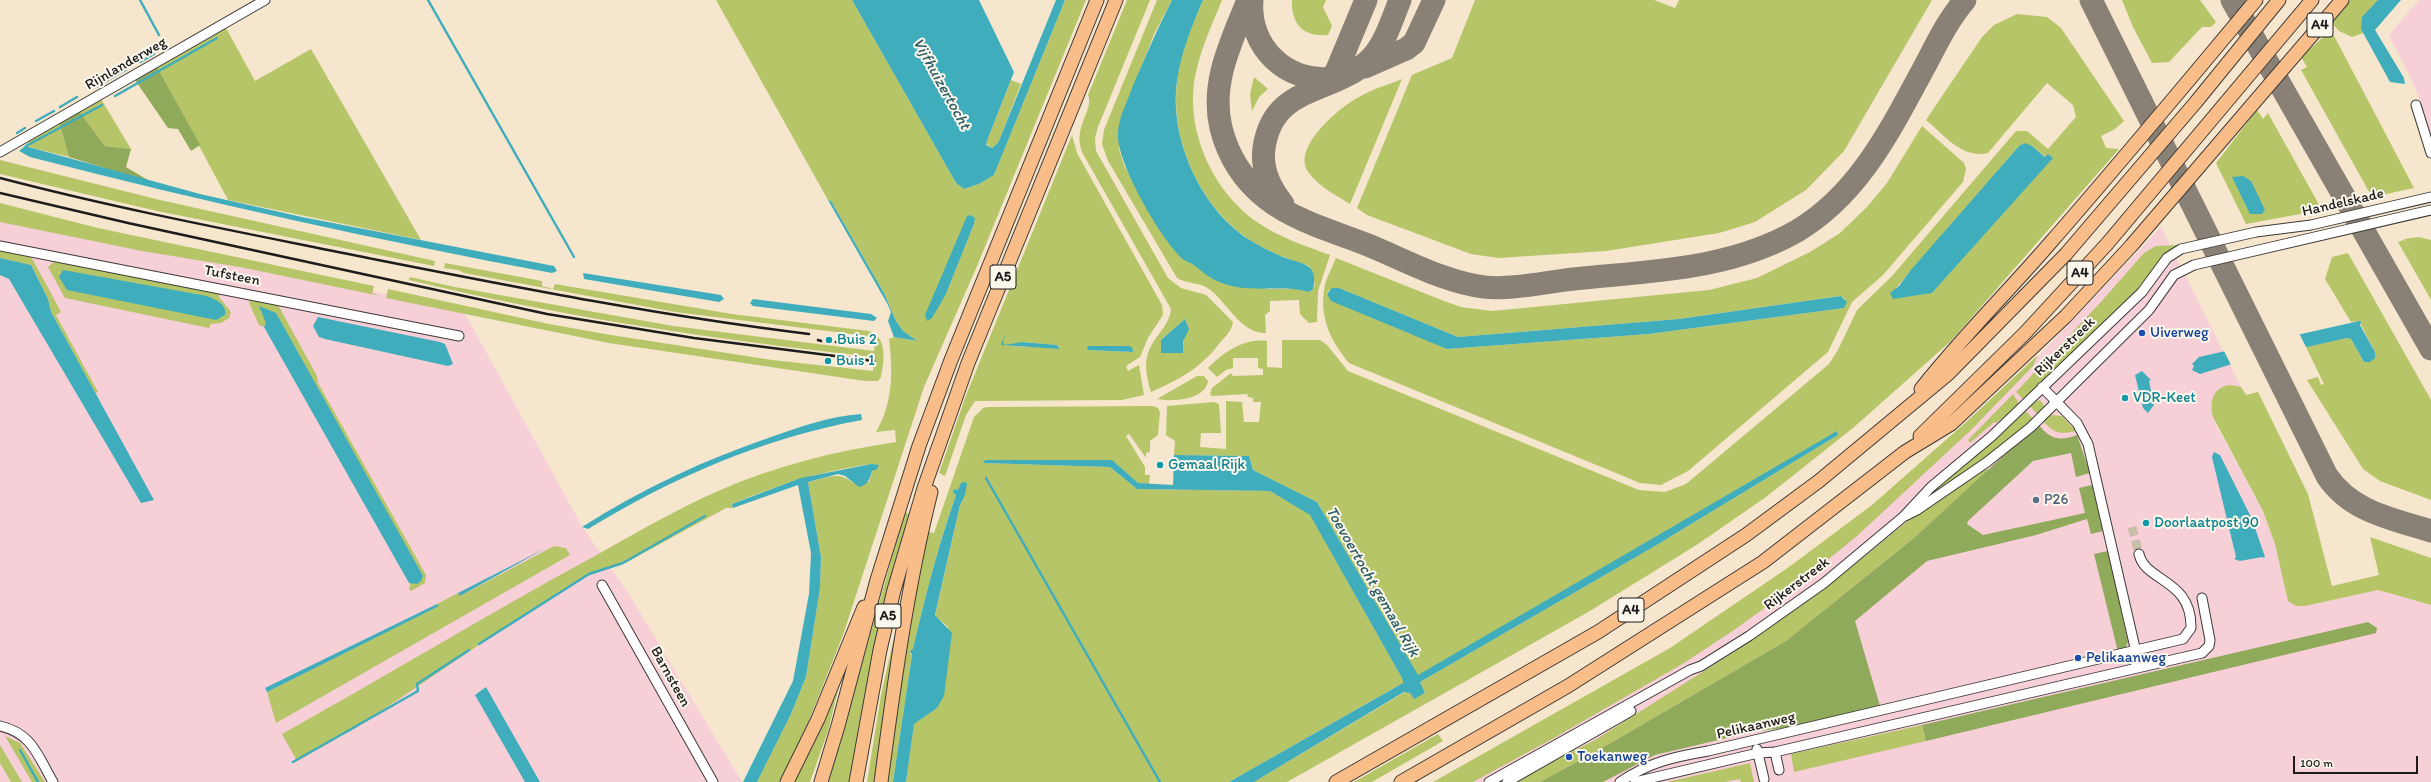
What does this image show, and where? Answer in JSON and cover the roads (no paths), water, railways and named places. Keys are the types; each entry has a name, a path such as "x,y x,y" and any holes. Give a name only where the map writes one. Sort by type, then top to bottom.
{"highway":[{"name":"A5","path":"820,782 840,720 877,580 919,446 951,360 1098,0"},
{"name":"A5","path":"856,782 882,643 914,520 968,363 1116,0"},
{"name":"A4","path":"1906,408 1940,365 2047,247 2256,0"},
{"name":"A4","path":"1336,782 1598,632 1720,552 1819,481 1948,374 2066,254 2196,102 2279,0"},
{"name":"A4","path":"1905,452 2025,333 2107,244 2312,0"},
{"name":"A4","path":"1401,782 1568,686 1764,562 1905,452 1951,424 2066,316 2207,160 2342,0"},
{"path":"881,782 907,600 933,485 936,455"},
{"name":"A5","path":"787,782 818,719 854,626 877,580"}],"street":[{"name":"Rijnlanderweg","path":"0,152 265,0"},
{"path":"2416,105 2431,153"},
{"name":"Handelskade","path":"2261,231 2311,225 2431,197"},
{"name":"Handelskade","path":"2264,249 2431,210"},
{"name":"Rijkerstreek","path":"1494,781 1690,670 1701,666 1749,636 1806,596 1903,517 1931,487 1985,442 2142,292 2170,255 2181,249 2261,231"},
{"name":"Tufsteen","path":"0,246 459,336"},
{"name":"Rijkerstreek","path":"1903,517 1917,510 1995,457 2057,402 2149,310 2176,273 2194,265 2264,249"},
{"path":"2042,387 2078,426 2089,448 2136,652 2136,668"},
{"name":"Pelikaanweg","path":"1620,782 1646,766 1662,760 1883,711 2136,652 2183,639 2188,634 2191,624 2186,602 2181,594 2142,563 2139,554"},
{"name":"Barnsteen","path":"602,585 713,782"},
{"name":"Pelikaanweg","path":"1635,782 1758,753 1774,752 2195,654 2207,649 2210,644 2210,630 2202,598"},
{"name":"Rijkerstreek","path":"1507,782 1583,740 1693,674 1701,666"},
{"path":"2032,676 2036,691"},
{"path":"1883,711 1887,726"},
{"path":"0,726 17,731 29,740 53,782"},
{"path":"1755,740 1758,753"},
{"name":"Pelikaanweg","path":"1774,752 1779,770"},
{"name":"Pelikaanweg","path":"1758,753 1764,779"}],"water":[{"name":"Vijfhuizertocht","path":"852,0 979,0 1014,72 987,141 986,145 992,148 998,143 1056,0 1065,0 994,175 979,184 964,189 956,183"},
{"path":"1172,0 1203,0 1184,49 1177,81 1176,103 1178,125 1183,148 1192,169 1202,190 1216,209 1231,225 1248,239 1283,257 1300,262 1311,269 1314,280 1313,289 1309,292 1288,289 1244,288 1222,283 1211,278 1194,265 1184,260 1175,251 1153,220 1132,181 1119,147 1119,122 1132,88"},
{"path":"2378,0 2401,0 2375,30 2404,78 2405,84 2390,82 2361,29 2362,17"},
{"path":"2025,143 2032,146 2045,157 2048,154 2053,158 1932,293 1893,299 1890,293 1899,286 1910,271 2019,146"},
{"path":"25,146 200,194 302,217 554,266 557,271 552,273 486,260 356,234 225,205 30,157 19,151"},
{"path":"2243,176 2251,181 2265,210 2262,214 2250,214 2232,177"},
{"path":"828,200 831,201 884,293 896,321 903,331 917,341 894,337 888,321 891,312 888,305"},
{"path":"970,215 975,218 974,224 946,294 932,318 927,321 925,315 967,216"},
{"path":"0,258 31,265 48,299 51,312 154,500 141,503 9,279 0,275"},
{"path":"63,270 207,296 223,305 225,315 216,320 67,290 59,277"},
{"path":"583,273 721,295 724,299 719,302 584,279"},
{"path":"1332,288 1339,288 1458,337 1679,319 1841,296 1847,302 1844,308 1649,334 1447,349 1331,301 1327,294"},
{"path":"753,299 871,314 877,318 874,321 753,306 750,303"},
{"path":"259,306 276,313 423,576 421,581 417,584 409,583 264,327 266,323"},
{"path":"318,317 440,342 445,344 453,364 448,366 319,337 313,326"},
{"path":"1185,319 1189,329 1183,342 1183,353 1161,353 1161,340"},
{"path":"2361,321 2360,325 2375,352 2375,358 2370,362 2364,362 2351,339 2347,338 2232,364 2200,374 2192,370 2194,366 2192,364 2199,357"},
{"path":"1006,332 1003,342 1005,345 1022,342 1057,345 1060,349 1001,345"},
{"path":"1088,346 1128,346 1132,347 1133,352 1087,350"},
{"path":"2142,371 2151,380 2149,381 2154,405 2148,413 2143,408 2135,375"},
{"path":"861,414 862,420 790,437 720,462 686,476 620,510 588,529 582,527 650,488 722,455 815,422"},
{"path":"1837,431 1838,435 1655,546 1420,682 1425,693 1414,699 1410,693 1404,692 1254,782 1229,782 1403,683 1403,680 1310,515 1270,491 1137,489 1110,467 983,463 985,460 1112,460 1138,483 1173,485 1174,455 1249,456 1253,470 1317,502 1418,675"},
{"path":"2214,452 2220,455 2252,519 2265,557 2264,558 2262,557 2240,561 2234,559 2236,557 2212,457"},
{"path":"871,464 879,465 877,469 872,471 867,483 859,487 845,476 838,474 808,482 821,557 820,588 806,677 791,714 757,782 743,782 793,681 809,594 811,553 798,485 733,508 732,504 801,478"},
{"path":"961,483 967,483 966,492 960,505 935,615 952,633 944,696 937,708 914,724 906,782 893,782 912,655 910,651 913,649 932,572 956,495 953,493 954,489 958,490"},
{"path":"546,548 460,596 458,593"},
{"path":"437,604 439,606 267,692 265,688"},
{"path":"486,687 540,782 525,782 475,695"}],"waterway":[{"path":"140,0 159,35"},
{"path":"428,0 574,257"},
{"path":"115,96 217,38"},
{"path":"140,62 154,54"},
{"path":"96,87 127,69"},
{"path":"60,107 77,97"},
{"path":"26,146 102,105"},
{"path":"36,121 54,111"},
{"path":"17,133 25,128"},
{"path":"986,478 1160,782"},
{"path":"479,644 589,574 623,563 705,516"},
{"path":"293,762 418,691 417,684 469,650"},
{"path":"20,750 38,782"}],"tunnel":[{"path":"2132,527 2139,554"}],"railway":[{"path":"0,178 46,190 184,221 478,280 698,319 809,334"},
{"path":"0,193 128,223 547,314 694,338 874,361"},
{"path":"836,342 840,343"}],"place":[{"name":"Uiverweg","path":"2142,333"},
{"name":"Buis 2","path":"829,340"},
{"name":"Buis 1","path":"828,361"},
{"name":"VDR-Keet","path":"2125,398"},
{"name":"Gemaal Rijk","path":"1160,465"},
{"name":"P26","path":"2036,500"},
{"name":"Doorlaatpost 90","path":"2146,523"},
{"name":"Pelikaanweg","path":"2078,658"},
{"name":"Toekanweg","path":"1569,757"}],"water label":[{"name":"Toevoertocht gemaal Rijk","path":"1372,582"}]}
